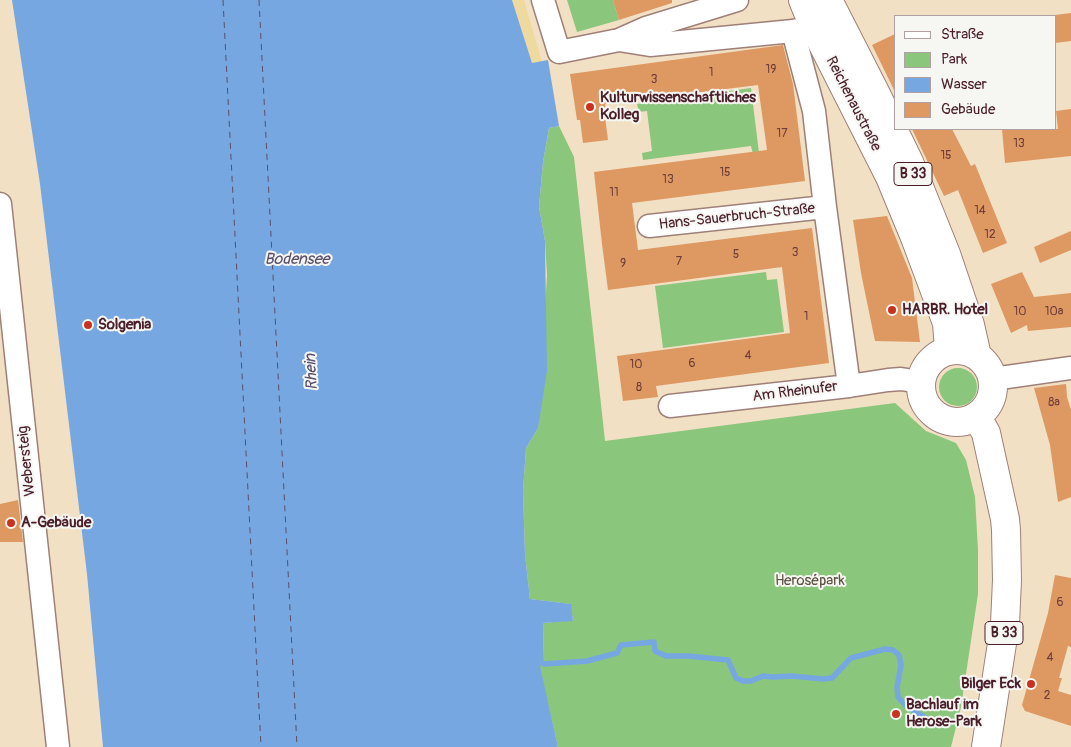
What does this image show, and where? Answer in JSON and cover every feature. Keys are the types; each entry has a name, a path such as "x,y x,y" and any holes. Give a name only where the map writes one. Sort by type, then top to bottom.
{"main road":[{"name":"Reichenaustraße","path":"802,0 803,30 890,177 947,323 949,350"},
{"name":"Reichenaustraße","path":"828,0 908,162 946,254 970,325 978,356"},
{"path":"949,350 969,352 978,356 989,369 993,379 989,403 977,417 968,421 950,422 934,414 923,400 920,382 922,373 933,358 949,350"},
{"name":"B 33","path":"977,417 986,433 1005,519 1007,580 1005,624 986,747"}],"street":[{"path":"543,0 559,52 619,40 646,28 734,1 741,36"},
{"path":"619,40 650,45 803,30"},
{"name":"Hans-Sauerbruch-Straße","path":"803,30 849,386"},
{"name":"Webersteig","path":"0,204 58,747"},
{"name":"Hans-Sauerbruch-Straße","path":"649,226 825,207"},
{"path":"993,379 1071,368"},
{"name":"Am Rheinufer","path":"670,406 901,379 920,382"}],"green space":[{"path":"567,0 613,0 619,20 577,32"},
{"path":"751,88 759,153 753,154 751,146 643,160 642,153 652,151 647,111 639,112 637,104"},
{"name":"Herosépark","path":"559,126 574,157 605,441 895,403 926,431 956,443 966,460 975,497 978,594 961,707 951,747 558,747 539,665 544,664 543,623 573,620 570,604 530,599 525,554 523,491 526,448 538,428 547,275 545,241 539,207 543,162 549,128"},
{"path":"766,272 767,280 777,279 784,332 663,348 655,286"},
{"path":"958,368 972,373 977,387 972,401 958,406 944,401 939,387 944,373"}],"sand":[{"path":"512,0 524,0 542,62 532,63"}],"water":[{"name":"Bodensee","path":"12,0 512,0 532,63 548,60 559,126 549,128 543,162 539,207 545,241 547,371 538,428 526,448 523,491 525,554 530,599 571,604 573,621 543,623 544,664 540,666 558,747 103,747 87,574 40,184"}],"building":[{"path":"613,0 672,0 672,3 619,20"},
{"path":"1071,13 1071,41 1056,43 1055,15"},
{"path":"894,34 894,90 872,45"},
{"path":"783,45 793,84 805,181 632,203 638,250 812,228 829,363 656,386 658,397 623,401 617,356 790,333 782,267 608,290 602,244 594,172 767,150 758,85 605,104 608,140 583,143 580,120 577,120 570,74"},
{"path":"1071,109 1071,156 1005,163 1002,130 1056,130 1058,129 1056,111"},
{"path":"912,130 953,130 971,166 975,164 1007,243 983,253 958,190 944,196"},
{"name":"HARBR. Hotel","path":"887,216 912,278 920,342 875,341 861,273 853,220"},
{"path":"1071,231 1071,250 1040,263 1034,247"},
{"path":"1022,272 1034,297 1071,293 1071,327 1028,331 1027,325 1011,333 991,284"},
{"path":"1066,384 1071,410 1071,497 1058,502 1050,445 1034,388"},
{"name":"A-Gebäude","path":"18,500 23,542 0,542 0,504"},
{"path":"1055,575 1071,578 1071,647 1068,646 1059,678 1062,678 1058,691 1071,695 1071,726 1025,711 1022,705 1048,613"}],"waterway":[{"path":"544,664 587,661 617,653 621,645 654,642 655,651 666,656 728,660 736,678 743,681 751,681 763,676 823,679 832,678 851,658 885,649 893,650 899,655 901,665 897,687 898,697 906,706 934,723"}],"ferry route":[{"path":"223,0 261,747"},
{"path":"259,0 297,747"}],"place":[{"name":"Kulturwissenschaftliches Kolleg","path":"590,107"},
{"name":"HARBR. Hotel","path":"892,310"},
{"name":"Solgenia","path":"88,325"},
{"name":"A-Gebäude","path":"11,523"},
{"name":"Bilger Eck","path":"1031,684"},
{"name":"Bachlauf im Herose-Park","path":"896,714"}],"water label":[{"name":"Rhein","path":"312,372"}]}
